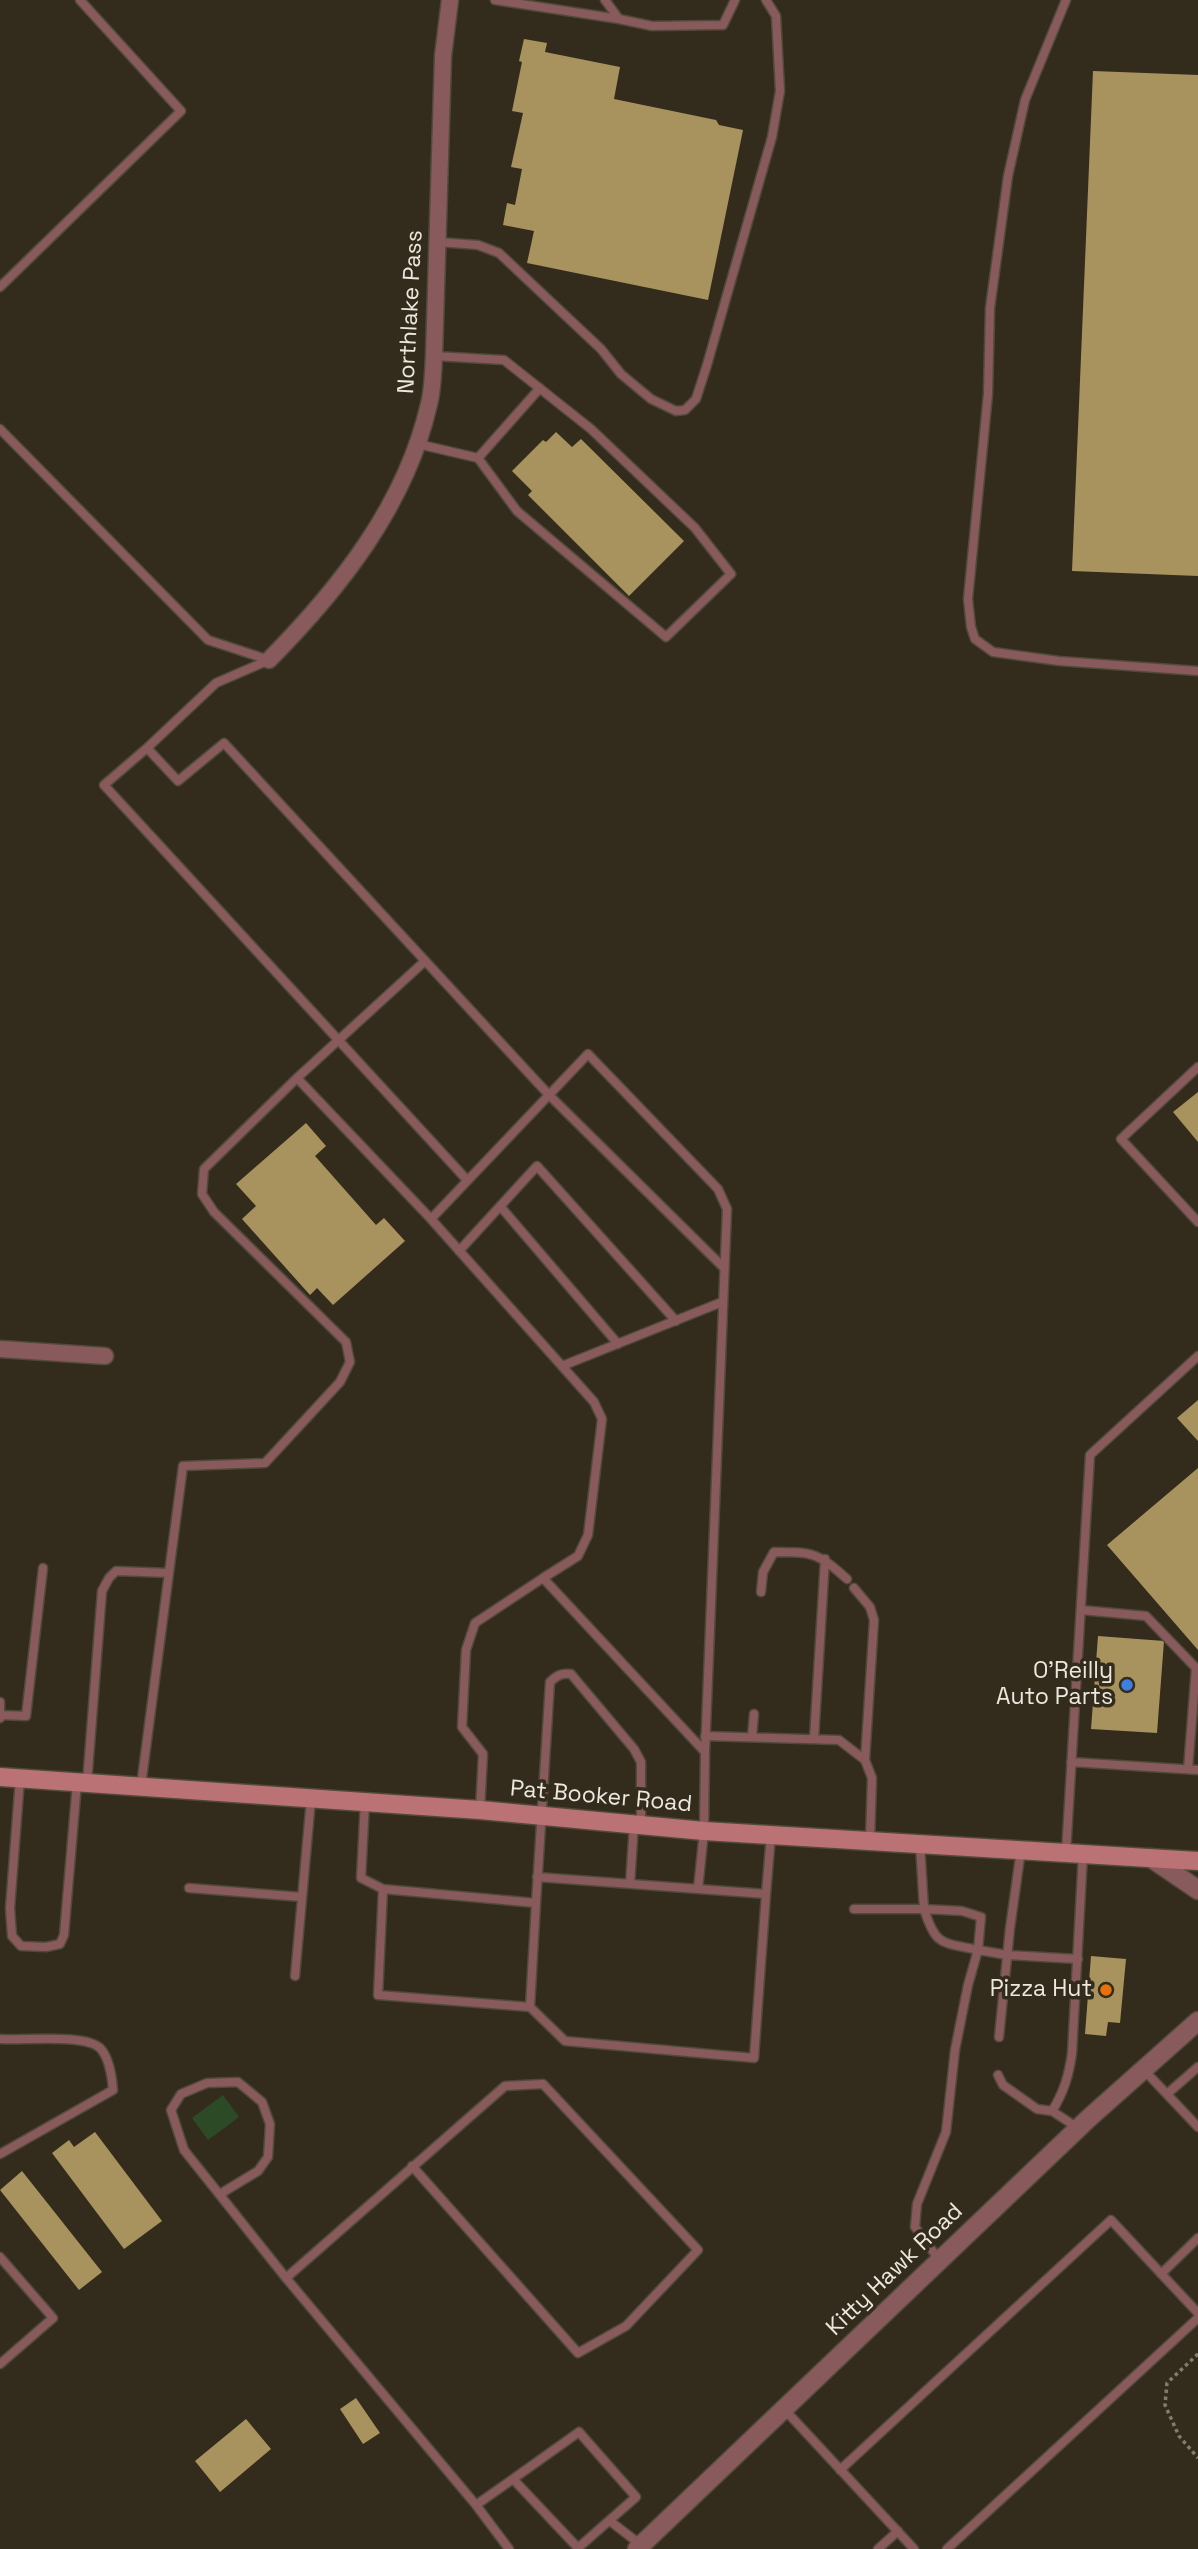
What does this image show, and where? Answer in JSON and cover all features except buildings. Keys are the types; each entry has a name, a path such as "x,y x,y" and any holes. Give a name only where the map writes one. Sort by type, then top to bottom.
{"main road":[{"name":"Pat Booker Road","path":"0,1777 480,1810 704,1831 1198,1861"}],"street":[{"name":"Northlake Pass","path":"269,660 311,618 374,532 400,490 418,444 430,402 435,356 443,55 450,0"},
{"path":"0,1349 104,1356"},
{"path":"1151,1858 1198,1890"},
{"name":"Kitty Hawk Road","path":"639,2547 1078,2128 1195,2021"}],"lane":[{"path":"0,287 181,111 80,0"},
{"path":"495,0 652,26 723,25 735,0"},
{"path":"605,0 619,19"},
{"path":"438,242 478,245 499,253 601,349 621,374 651,399 676,411 685,410 696,399 707,365 772,137 780,91 776,16 766,0"},
{"path":"1066,0 1025,100 1008,176 990,308 988,394 968,599 971,627 975,639 993,652 1059,661 1198,671"},
{"path":"418,444 478,458 517,511 666,637 731,574 695,528 591,429 504,360 435,356"},
{"path":"478,458 540,388"},
{"path":"2,435 208,640 269,660"},
{"path":"269,660 216,683 104,785 467,1180"},
{"path":"147,747 178,781 224,743 549,1095 724,1268"},
{"path":"141,1787 183,1466 265,1463 340,1382 350,1362 346,1342 214,1212 202,1194 204,1169 298,1077 425,961"},
{"path":"431,1219 589,1054 718,1189 727,1209 705,1736 704,1831 698,1889"},
{"path":"1198,1067 1121,1139 1198,1222"},
{"path":"298,1077 431,1219 562,1366 594,1402 602,1419 588,1535 578,1556 475,1623 466,1650 462,1727 483,1754 480,1810"},
{"path":"459,1251 537,1166 676,1321"},
{"path":"500,1206 618,1344"},
{"path":"562,1366 722,1302"},
{"path":"1052,2111 1069,2078 1078,1959 1071,1762 1090,1455 1198,1356"},
{"path":"761,1592 763,1572 774,1552 804,1552 825,1559 847,1580"},
{"path":"814,1739 825,1559"},
{"path":"0,1702 0,1716 26,1716 43,1568"},
{"path":"20,1779 10,1908 12,1936 21,1946 46,1947 60,1944 64,1935 102,1591 108,1578 116,1571 169,1573"},
{"path":"543,1578 705,1752"},
{"path":"854,1588 870,1607 874,1619 865,1760 872,1778 870,1841"},
{"path":"1080,1610 1146,1616 1196,1668 1188,1769"},
{"path":"530,2007 550,1682 555,1676 571,1674 637,1755 642,1769 630,1884"},
{"path":"752,1737 754,1714"},
{"path":"705,1736 839,1740 865,1760"},
{"path":"1071,1762 1198,1770"},
{"path":"295,1976 312,1798"},
{"path":"365,1802 360,1878 383,1889 536,1903"},
{"path":"383,1889 378,1995 530,2007 565,2041 754,2058 771,1835"},
{"path":"920,1844 923,1909 931,1933 942,1942 1007,1955 1078,1959"},
{"path":"999,2037 1021,1850"},
{"path":"537,1877 766,1894"},
{"path":"189,1888 302,1897"},
{"path":"854,1909 962,1911 981,1917 978,1950 955,2050 946,2132 917,2204 915,2227 940,2261"},
{"path":"0,2039 75,2039 93,2043 102,2049 111,2070 114,2090 0,2154"},
{"path":"1167,2094 1198,2067"},
{"path":"1143,2069 1198,2127"},
{"path":"998,2075 1003,2085 1037,2109 1052,2111 1078,2128"},
{"path":"220,2194 258,2171 268,2157 270,2124 262,2102 238,2082 207,2083 181,2094 171,2110 184,2150 286,2278 476,2505 509,2549"},
{"path":"286,2278 412,2166 505,2086 543,2084 698,2250 626,2326 578,2353 412,2166"},
{"path":"841,2470 1111,2220 1198,2315 947,2549"},
{"path":"1161,2274 1198,2238"},
{"path":"0,2257 53,2318 0,2364"},
{"path":"785,2410 914,2549"},
{"path":"476,2505 579,2432 636,2497 578,2549 513,2480"},
{"path":"610,2521 639,2547"},
{"path":"878,2549 898,2532"}],"path":[{"path":"1198,2354 1167,2383 1165,2405 1179,2436 1198,2458"}],"green space":[{"path":"223,2095 239,2117 208,2140 192,2118"}],"place":[{"name":"O'Reilly Auto Parts","path":"1127,1685"},
{"name":"Pizza Hut","path":"1106,1990"}]}
